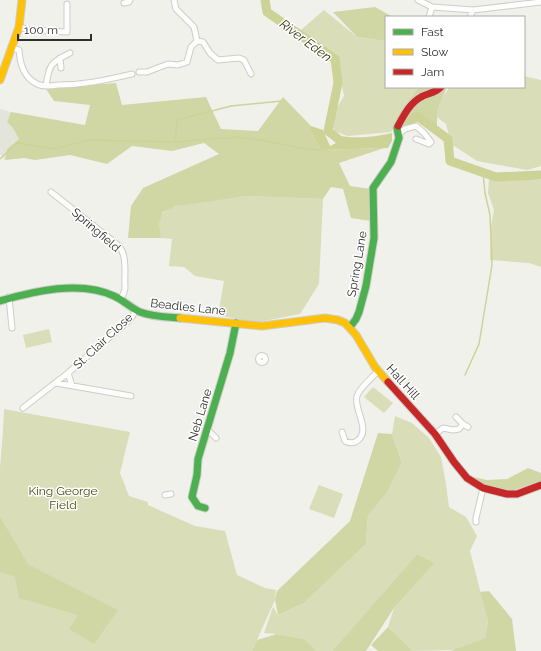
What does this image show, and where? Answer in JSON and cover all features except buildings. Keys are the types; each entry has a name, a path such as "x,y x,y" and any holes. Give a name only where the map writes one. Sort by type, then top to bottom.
{"street":[{"path":"0,80 19,27 22,0"},
{"path":"174,0 176,10 194,27 197,41"},
{"path":"418,0 432,8 473,10 541,2"},
{"path":"19,27 30,30 67,32 68,4"},
{"path":"428,16 432,8"},
{"path":"470,16 473,10"},
{"path":"60,16 67,16"},
{"path":"138,72 147,72 168,64 178,65 187,62 191,47 197,41"},
{"path":"197,41 203,42 210,53 218,60 239,58 244,60 251,74"},
{"path":"12,48 19,50 22,68 28,77 37,84 46,86 82,85 132,74"},
{"path":"46,86 49,68 54,62 70,53"},
{"path":"60,58 61,68"},
{"name":"Spring Lane","path":"350,327 359,312 366,286 374,238 373,188 391,162 399,138 397,128 409,108 421,97 437,92 440,88"},
{"path":"399,134 405,129 416,126 431,142 429,144 416,139"},
{"name":"Springfield","path":"51,192 118,245 122,250 124,255 125,288 121,299"},
{"name":"Beadles Lane","path":"0,300 31,292 86,288 99,290 121,299 136,309 153,316 236,323"},
{"path":"9,297 12,328"},
{"name":"St. Clair Close","path":"23,408 56,383 126,323 132,317 136,309"},
{"path":"236,323 275,326 331,318 345,323 350,327"},
{"name":"Neb Lane","path":"205,508 198,506 192,497 197,475 198,459 230,353 236,323"},
{"name":"Hall Hill","path":"350,327 378,371 435,434 467,478 482,488 507,494 517,494 541,485"},
{"path":"342,432 345,441 355,443 359,439 362,433 362,426 357,401 358,395 378,371"},
{"name":"St. Clair Close","path":"68,373 72,386"},
{"name":"St. Clair Close","path":"56,383 131,396"},
{"path":"456,417 468,427"},
{"path":"435,434 443,428 453,430 459,429 463,424"},
{"path":"207,429 216,438"},
{"path":"476,522 482,488"},
{"path":"165,495 171,494"}],"shaded area":[{"path":"375,7 391,16 385,16 385,41 357,37 333,12"},
{"path":"116,83 122,105 206,97 221,129 258,131 283,97 311,126 311,133 321,150 384,148 339,163 350,186 371,189 371,221 351,218 343,189 331,187 323,199 246,196 176,206 163,212 159,224 161,238 128,238 131,206 143,188 219,154 204,143 172,151 132,146 107,164 70,155 35,160 24,158 5,160 7,149 19,139 13,128 7,122 11,112 85,125 90,105 54,101 46,89"},
{"path":"417,88 447,88 437,110 437,127 422,116 403,127 397,121"},
{"path":"0,109 11,112 7,122 13,128 19,139 7,149 5,160 0,154"},
{"path":"311,126 323,130 330,146 336,143 329,136 328,131 334,134 350,137 368,137 392,133 392,141 388,148 321,150 311,133"},
{"path":"378,433 392,434 402,463 388,491 368,516 366,544 304,603 278,615 275,600 277,591 350,521"},
{"path":"528,468 541,473 541,481 511,491 489,488 471,479 473,477 487,480 507,479"},
{"path":"0,516 29,565 118,610 94,644 69,629 78,615 19,598 15,577 0,572"},
{"path":"417,554 434,563 394,608 366,651 332,651"},
{"path":"489,591 512,619 516,651 451,651 485,638 488,621 480,592"},
{"path":"388,627 413,651 378,651 371,645"},
{"path":"277,634 304,639 317,651 252,651 257,640"}],"green space":[{"path":"324,10 357,37 385,41 385,88 417,88 391,132 348,136 334,131 332,116 344,96 338,65 301,30"},
{"path":"525,76 541,80 541,166 527,170 477,161 451,144 446,124 430,112 449,88 525,88"},
{"path":"489,178 506,181 520,179 541,180 541,267 529,263 490,260 491,226 494,210 488,193"},
{"path":"246,196 323,199 319,284 300,314 254,323 218,315 224,281 195,276 184,267 169,266 172,239 161,238 159,228 159,221 164,212 190,203"},
{"path":"49,329 52,342 26,348 23,335"},
{"path":"373,387 393,403 384,413 364,397"},
{"name":"King George Field","path":"4,409 130,432 120,473 129,496 148,502 148,505 195,526 225,531 237,575 265,588 276,590 275,600 252,651 0,651 0,566 29,565 0,516 0,468"},
{"path":"395,416 412,423 429,438 441,457 449,507 466,517 477,536 470,551 488,621 485,638 456,650 413,651 388,627 394,608 433,563 417,554 332,651 317,651 304,639 264,633 273,607 278,615 304,603 366,544 368,516 388,491 402,463 392,434"},
{"path":"319,485 343,494 334,518 309,509"}],"waterway":[{"name":"River Eden","path":"265,0 267,12 335,59 338,83 328,131 337,138"},
{"path":"175,142 177,120 231,106 282,101"},
{"name":"River Eden","path":"401,129 417,116 448,139 450,161 496,177 541,175"},
{"path":"0,159 17,143 54,149 90,140 175,142 237,137 321,150"},
{"path":"465,375 479,344 492,265 490,215 485,193 483,173"}],"traffic: fast":[{"path":"350,327 359,312 366,286 374,238 373,188 391,162 399,138 398,126"},
{"path":"0,301 42,291 72,288 87,289 101,291 114,296 145,314 180,318"},
{"path":"205,508 198,506 192,497 197,475 198,459 230,353 236,323"}],"traffic: slow":[{"path":"0,80 19,27 22,0"},
{"path":"180,318 262,326 325,318 338,320 345,323 356,335 375,367 388,382"}],"traffic: jam":[{"path":"398,126 408,110 417,100 440,88"},
{"path":"388,382 435,434 467,478 483,488 507,494 517,494 541,485"}]}
